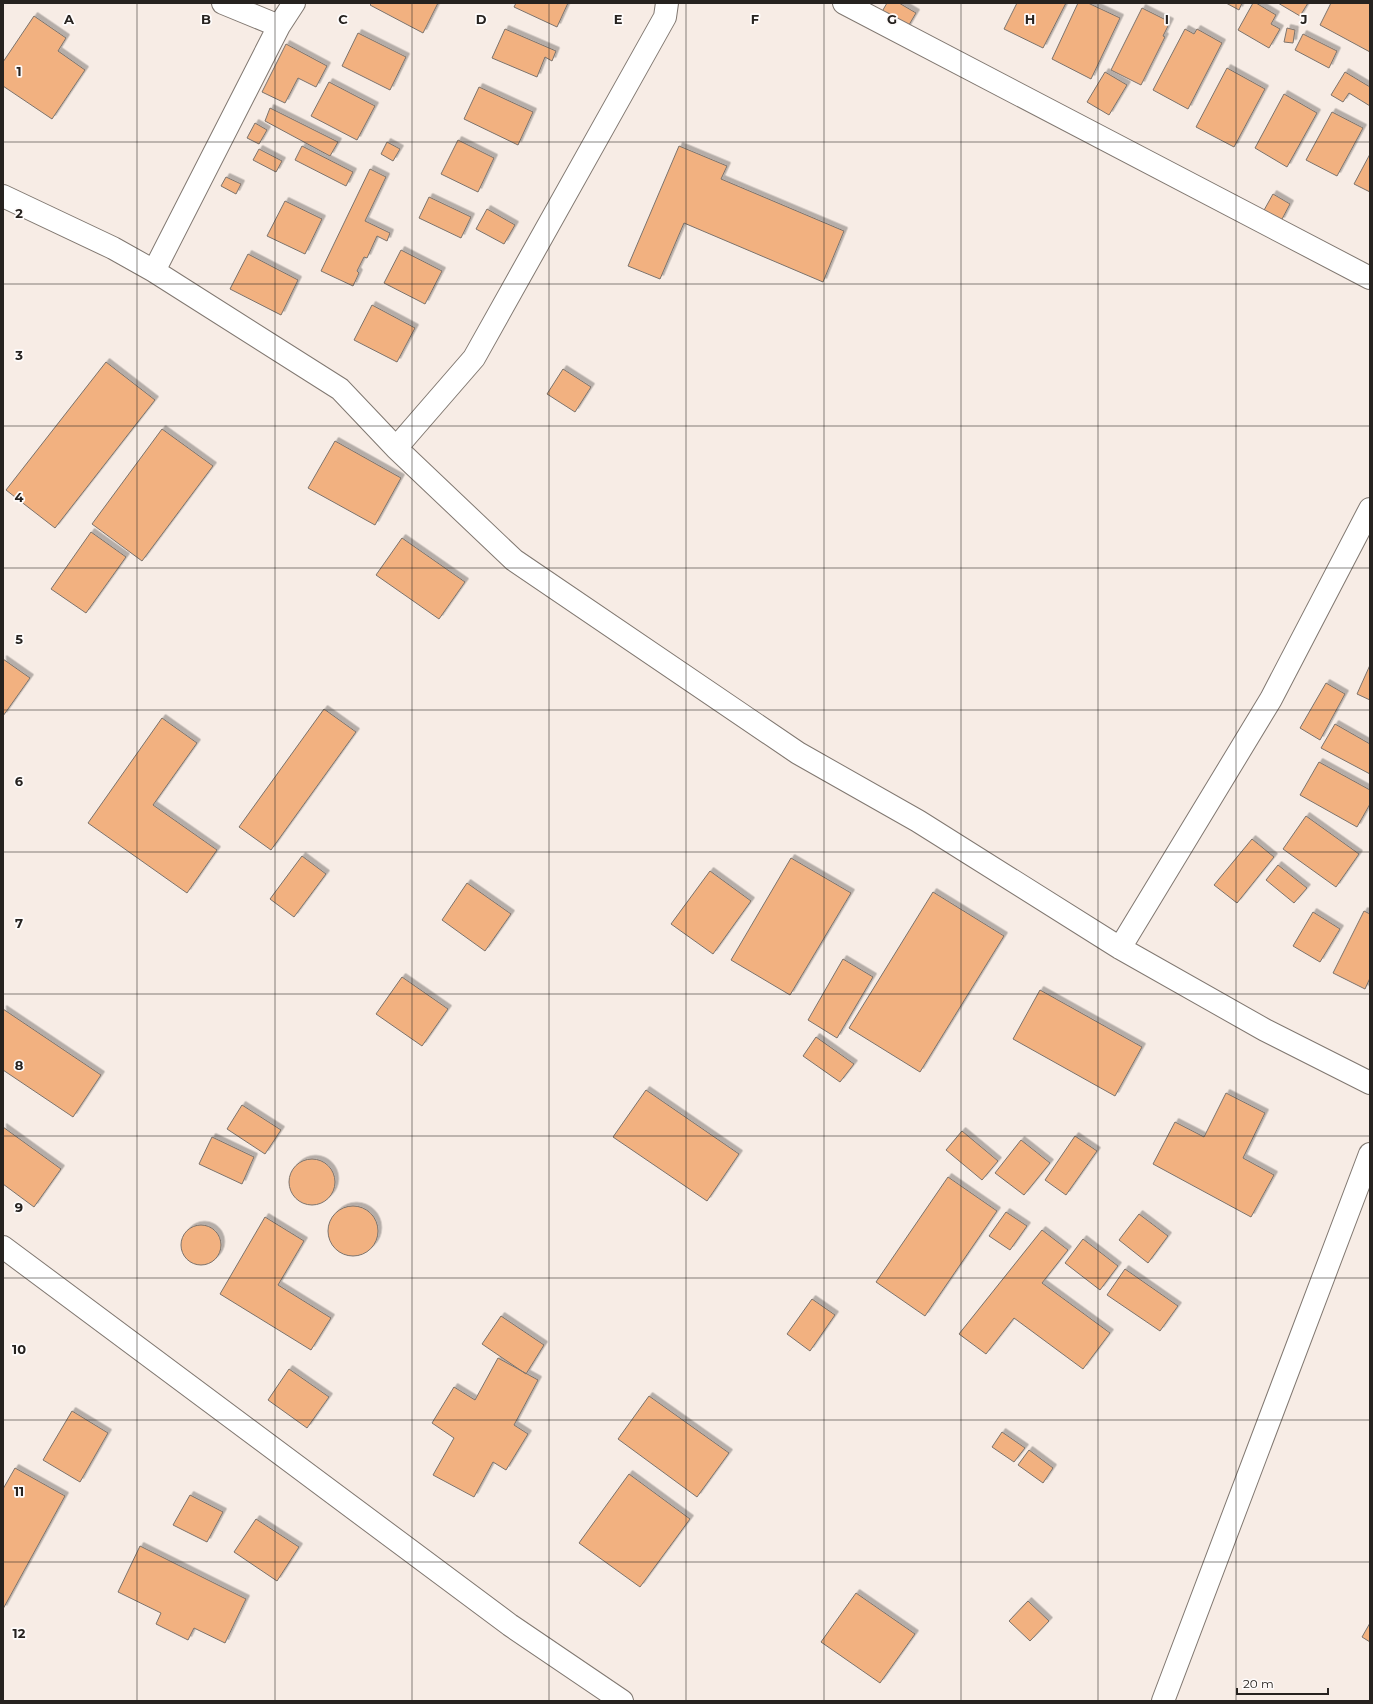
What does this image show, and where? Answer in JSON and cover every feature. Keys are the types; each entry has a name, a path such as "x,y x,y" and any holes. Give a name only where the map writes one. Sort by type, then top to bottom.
{"street":[{"path":"223,3 279,26"},
{"path":"154,271 279,26 294,3"},
{"path":"396,448 474,358 665,17 667,3"},
{"path":"844,3 1370,278"},
{"path":"3,196 113,248 154,271 340,389 396,448 514,560 798,753 918,821 1120,948 1265,1030 1370,1083"},
{"path":"1120,948 1272,699 1370,509"},
{"path":"1163,1701 1370,1154"},
{"path":"3,1248 510,1625 622,1701"}],"building":[{"path":"372,3 438,3 423,33 370,5"},
{"path":"516,3 568,3 557,27 514,7"},
{"path":"887,3 899,3 916,13 906,30 880,15"},
{"path":"1017,3 1066,3 1043,48 1004,29"},
{"path":"1078,3 1088,3 1120,18 1091,79 1052,59"},
{"path":"1226,3 1242,3 1239,10"},
{"path":"1253,3 1256,3 1276,15 1271,24 1280,29 1269,48 1238,30"},
{"path":"1278,3 1308,3 1300,16"},
{"path":"1331,3 1370,3 1370,52 1320,25"},
{"path":"1142,8 1170,22 1163,36 1165,37 1141,85 1111,70"},
{"path":"34,16 66,38 58,51 85,70 52,119 3,86 3,62"},
{"path":"1287,28 1295,30 1293,43 1284,42"},
{"path":"505,29 556,51 552,61 545,57 537,77 492,58"},
{"path":"1185,29 1194,34 1197,29 1222,43 1188,109 1153,90"},
{"path":"358,33 406,57 390,90 342,66"},
{"path":"1303,34 1337,51 1329,68 1295,50"},
{"path":"286,44 327,66 316,87 298,78 285,103 262,92"},
{"path":"1227,68 1265,89 1234,147 1196,127"},
{"path":"1105,72 1127,85 1109,115 1087,102"},
{"path":"1345,72 1370,87 1370,106 1349,93 1343,102 1331,95"},
{"path":"329,82 375,106 357,140 311,116"},
{"path":"479,87 533,112 518,145 464,119"},
{"path":"1284,94 1317,113 1287,167 1255,148"},
{"path":"270,108 338,142 330,156 265,121"},
{"path":"1332,112 1363,128 1337,176 1306,160"},
{"path":"255,123 267,130 259,144 247,138"},
{"path":"458,140 494,158 478,192 441,174"},
{"path":"387,142 400,149 393,161 381,154"},
{"path":"302,146 353,172 346,186 295,160"},
{"path":"679,146 727,166 721,179 844,231 823,282 684,223 660,279 628,266"},
{"path":"259,149 282,161 276,172 253,160"},
{"path":"1370,154 1370,192 1354,184"},
{"path":"370,169 386,177 365,221 390,233 387,241 377,236 367,258 364,257 357,271 359,273 353,286 321,271"},
{"path":"226,177 241,184 236,194 221,186"},
{"path":"1273,194 1290,204 1281,221 1263,212"},
{"path":"429,197 471,217 461,238 419,218"},
{"path":"285,201 322,219 305,254 267,236"},
{"path":"487,209 515,225 504,244 476,229"},
{"path":"401,250 442,271 425,304 384,283"},
{"path":"248,254 298,280 281,315 230,289"},
{"path":"372,305 415,328 397,362 354,340"},
{"path":"106,362 155,400 55,528 6,490"},
{"path":"563,369 591,387 575,412 547,394"},
{"path":"162,429 213,466 142,561 92,524"},
{"path":"335,441 401,478 375,525 308,488"},
{"path":"91,532 126,557 86,613 51,589"},
{"path":"402,538 465,582 439,619 376,575"},
{"path":"3,659 30,678 3,716"},
{"path":"1370,665 1370,700 1357,694"},
{"path":"1326,683 1345,694 1320,740 1300,728"},
{"path":"324,709 356,732 271,850 239,827"},
{"path":"162,718 197,743 153,805 217,850 187,893 88,823"},
{"path":"1335,724 1370,744 1370,774 1321,748"},
{"path":"1319,762 1370,790 1370,804 1357,827 1300,795"},
{"path":"1306,816 1359,854 1336,887 1283,849"},
{"path":"1252,839 1274,857 1237,903 1214,885"},
{"path":"302,856 326,874 294,917 270,899"},
{"path":"791,858 851,893 790,995 731,960"},
{"path":"1278,865 1307,888 1294,903 1266,880"},
{"path":"710,871 751,901 713,954 671,924"},
{"path":"467,883 511,914 485,951 442,920"},
{"path":"933,892 1004,936 920,1072 849,1028"},
{"path":"1364,911 1370,914 1370,978 1365,989 1333,973"},
{"path":"1313,912 1340,929 1320,962 1293,946"},
{"path":"843,959 873,977 837,1038 808,1020"},
{"path":"402,977 448,1009 422,1046 376,1014"},
{"path":"1040,990 1142,1047 1115,1096 1013,1039"},
{"path":"3,1009 101,1075 73,1117 3,1070"},
{"path":"816,1037 854,1064 840,1082 803,1056"},
{"path":"646,1090 739,1154 707,1201 613,1137"},
{"path":"1226,1093 1265,1113 1243,1158 1274,1175 1251,1217 1153,1164 1175,1122 1204,1137"},
{"path":"242,1105 281,1130 265,1154 227,1129"},
{"path":"3,1127 61,1169 34,1207 3,1184"},
{"path":"962,1131 998,1161 982,1180 946,1150"},
{"path":"1075,1136 1097,1151 1066,1195 1045,1180"},
{"path":"212,1137 254,1157 242,1184 199,1164"},
{"path":"1021,1140 1050,1163 1024,1195 995,1173"},
{"path":"317,1159 321,1160 331,1169 334,1173 334,1191 325,1201 317,1205 307,1205 299,1201 290,1191 289,1177 293,1169 303,1160"},
{"path":"948,1177 997,1211 925,1316 876,1282"},
{"path":"348,1206 358,1206 371,1213 378,1226 378,1236 371,1249 358,1256 348,1256 339,1252 332,1245 328,1236 328,1226 332,1217 339,1210"},
{"path":"1006,1212 1027,1226 1010,1250 989,1236"},
{"path":"1139,1214 1168,1236 1148,1263 1119,1240"},
{"path":"265,1217 304,1241 278,1285 331,1318 311,1350 220,1294"},
{"path":"205,1225 212,1228 218,1234 221,1245 220,1253 212,1262 205,1265 197,1265 190,1262 182,1253 181,1241 184,1234 193,1226"},
{"path":"1042,1230 1068,1250 1042,1283 1110,1333 1083,1369 1014,1318 986,1354 959,1334"},
{"path":"1083,1239 1118,1266 1100,1290 1065,1263"},
{"path":"1125,1269 1178,1306 1160,1331 1107,1295"},
{"path":"812,1299 835,1315 810,1351 787,1334"},
{"path":"501,1316 544,1345 526,1374 482,1344"},
{"path":"498,1358 538,1380 514,1425 528,1434 506,1470 493,1462 474,1497 433,1475 454,1438 432,1423 454,1387 475,1400"},
{"path":"289,1369 329,1397 307,1428 268,1400"},
{"path":"649,1396 729,1453 697,1497 618,1439"},
{"path":"72,1411 108,1433 80,1482 43,1460"},
{"path":"1002,1432 1025,1448 1014,1462 992,1447"},
{"path":"1029,1450 1053,1468 1043,1483 1018,1465"},
{"path":"15,1468 65,1496 3,1609 3,1489"},
{"path":"629,1474 690,1519 640,1587 579,1543"},
{"path":"190,1495 223,1512 207,1542 173,1525"},
{"path":"256,1519 299,1547 277,1581 234,1552"},
{"path":"140,1546 246,1599 225,1643 194,1628 188,1640 156,1624 161,1613 118,1592"},
{"path":"856,1593 915,1634 880,1683 821,1642"},
{"path":"1028,1601 1049,1621 1030,1641 1009,1621"},
{"path":"1370,1623 1370,1642 1362,1637"}]}
